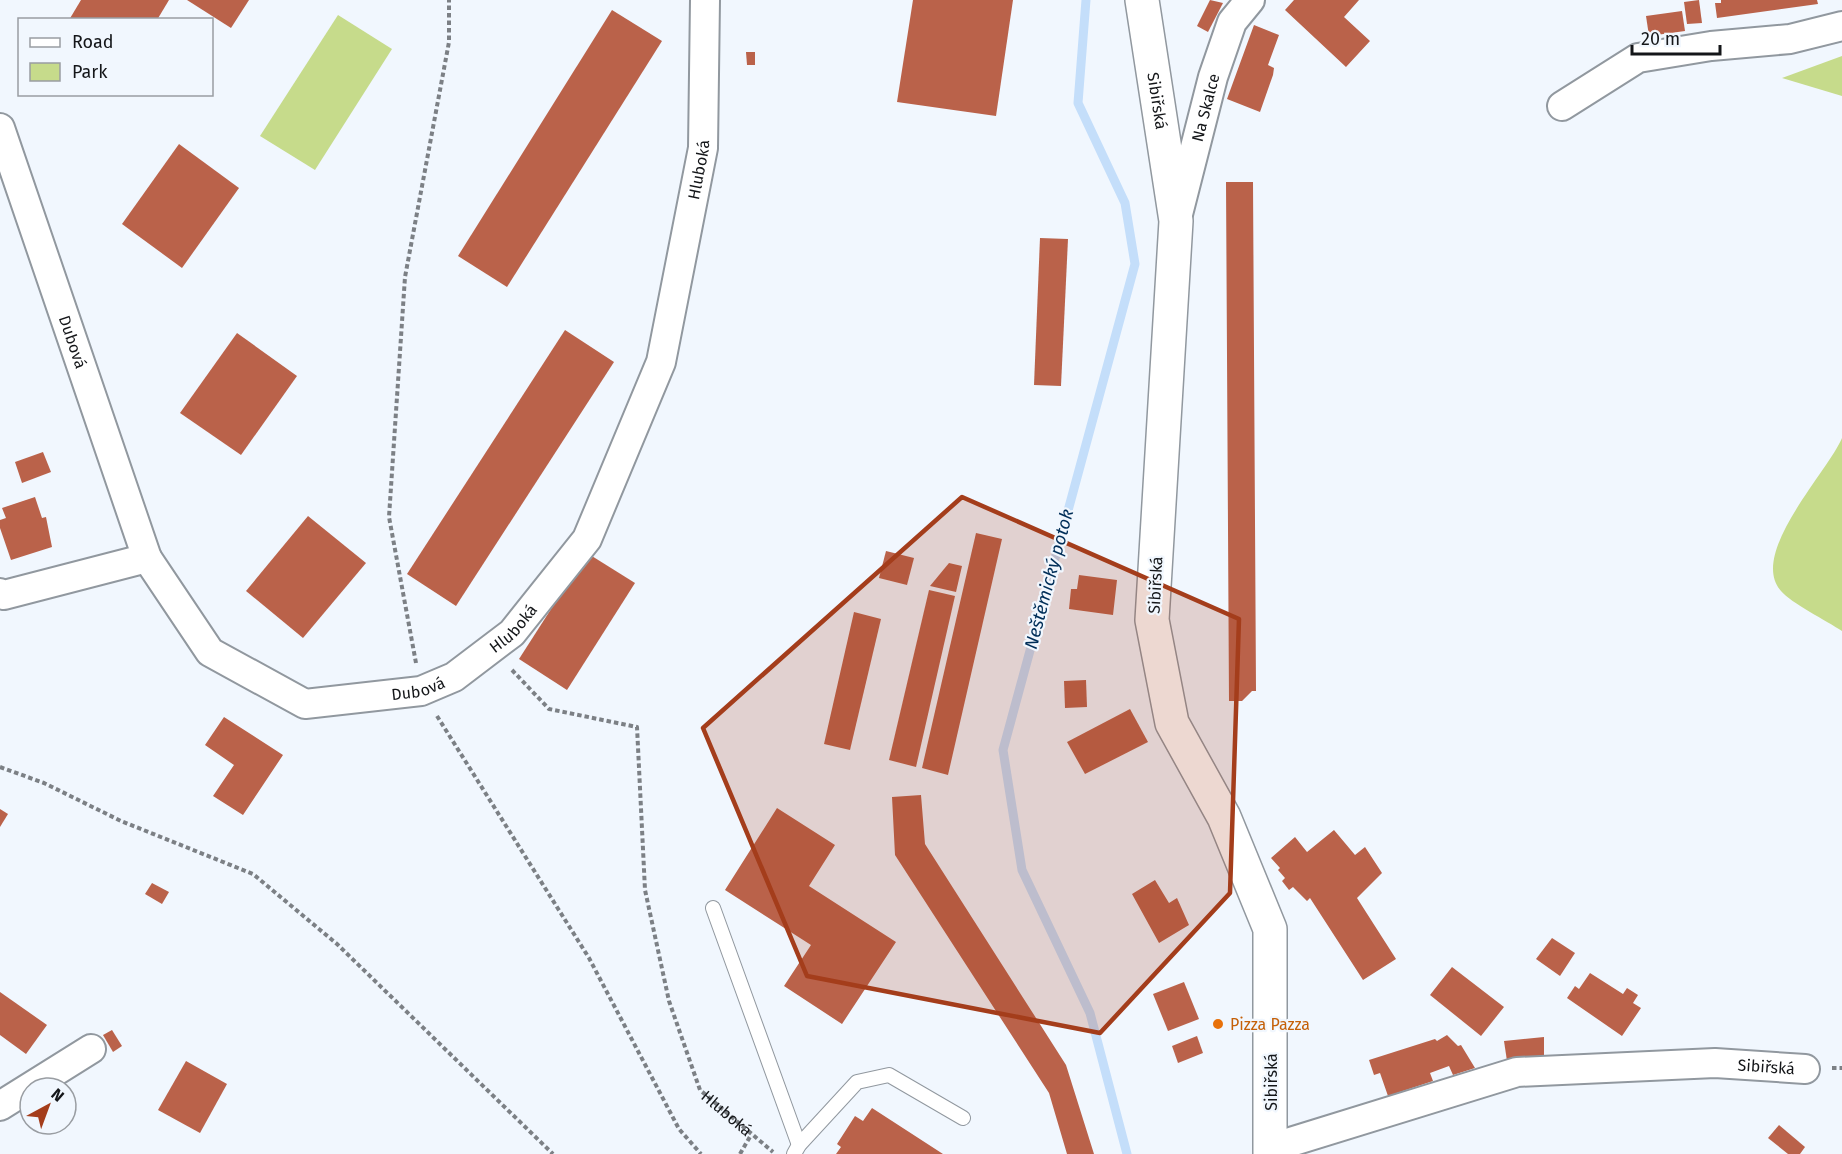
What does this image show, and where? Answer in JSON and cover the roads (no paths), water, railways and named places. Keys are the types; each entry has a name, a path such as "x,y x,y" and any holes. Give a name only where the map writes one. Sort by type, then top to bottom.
{"street":[{"name":"Hluboká","path":"490,652 512,633 587,540 661,362 703,148 705,0"},
{"name":"Sibiřská","path":"1142,0 1176,221 1152,620 1172,723 1224,817 1270,929 1271,1151 1517,1072 1715,1063 1805,1069"},
{"name":"Na Skalce","path":"1176,221 1212,77 1232,22 1250,0"},
{"path":"1562,106 1638,58 1711,46 1790,39 1842,26"},
{"name":"Dubová","path":"0,128 147,558 210,652 305,704 421,691 454,677 490,652"},
{"path":"0,593 4,595 147,558"},
{"path":"0,1106 91,1049"}],"lane":[{"path":"712,909 797,1150 857,1082 889,1075 963,1118"}],"waterway":[{"name":"Neštěmický potok","path":"1086,0 1078,103 1125,203 1135,264 1003,750 1022,870 1090,1013 1127,1154"}],"place":[{"name":"Pizza Pazza","path":"1218,1024"}]}
